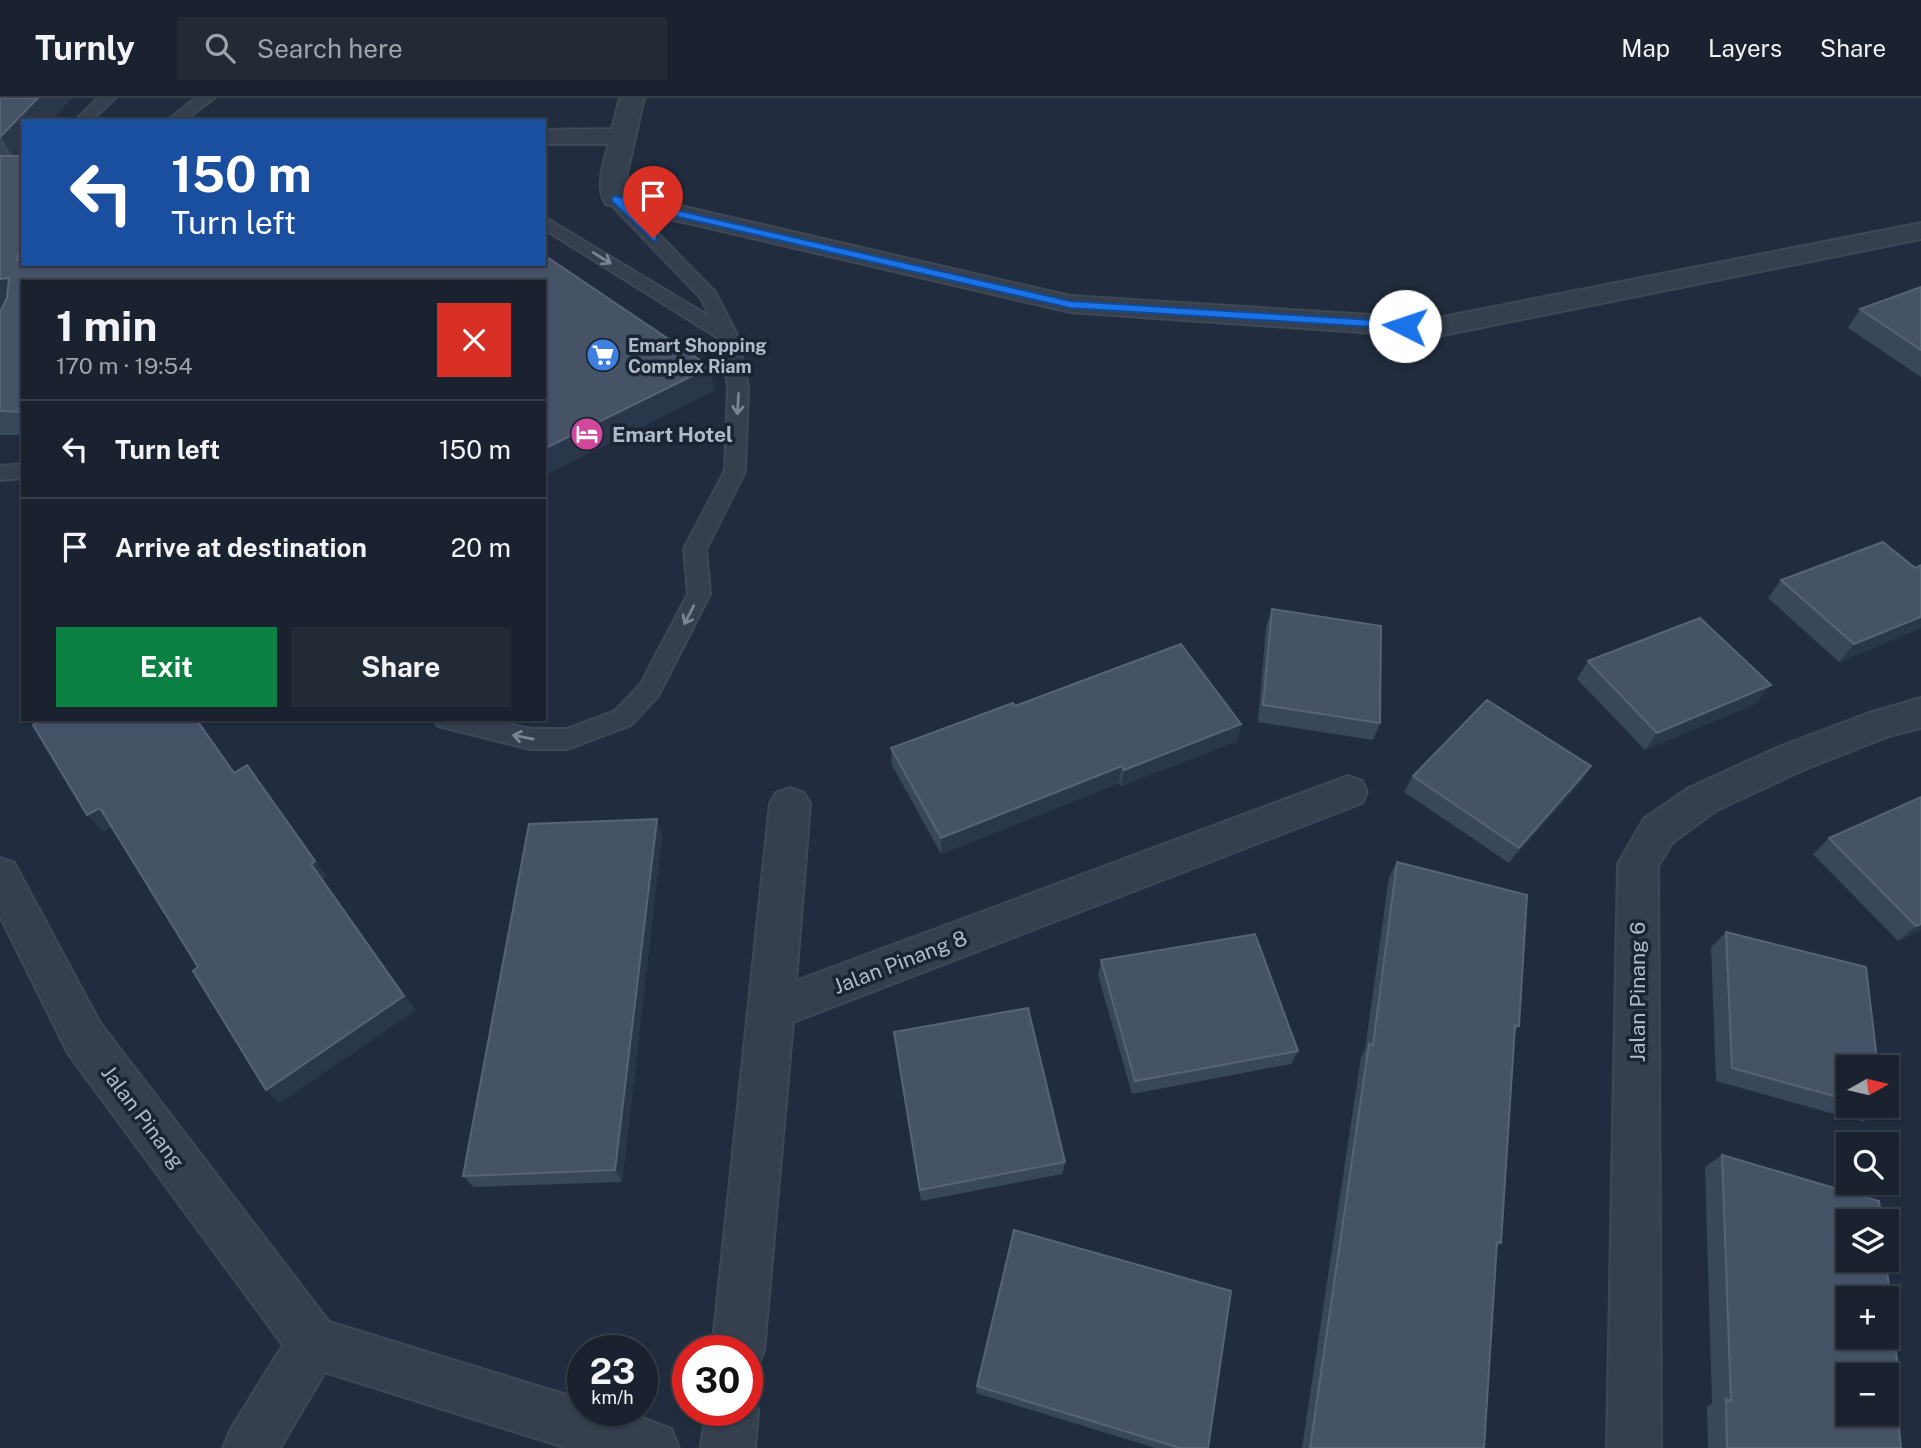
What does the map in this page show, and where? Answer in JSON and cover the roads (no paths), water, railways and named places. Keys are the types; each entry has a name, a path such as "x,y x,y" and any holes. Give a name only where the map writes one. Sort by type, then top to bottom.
{"street":[{"path":"632,98 614,173 615,199 1070,304 1433,328 1921,231"},
{"path":"546,137 623,136"},
{"name":"Jalan Pinang 6","path":"1634,1448 1638,864 1658,831 1703,799 1792,758 1882,723 1921,713"},
{"name":"Jalan Pinang 8","path":"772,1010 1348,792"},
{"path":"740,1335 790,804"},
{"name":"Jalan Pinang","path":"0,875 84,1038 313,1343"},
{"path":"250,1448 313,1343 652,1448"},
{"path":"728,1448 730,1426"}],"lane":[{"path":"84,119 107,98"},
{"path":"177,119 206,98"},
{"path":"454,721 530,739 568,739 622,718 650,690 699,594 695,549 735,471 738,387 729,337 709,296 615,199"},
{"path":"546,223 729,337"},
{"path":"0,473 21,471"}],"place":[{"name":"Emart Shopping Complex Riam","path":"603,355"},
{"name":"Emart Hotel","path":"587,434"}]}
